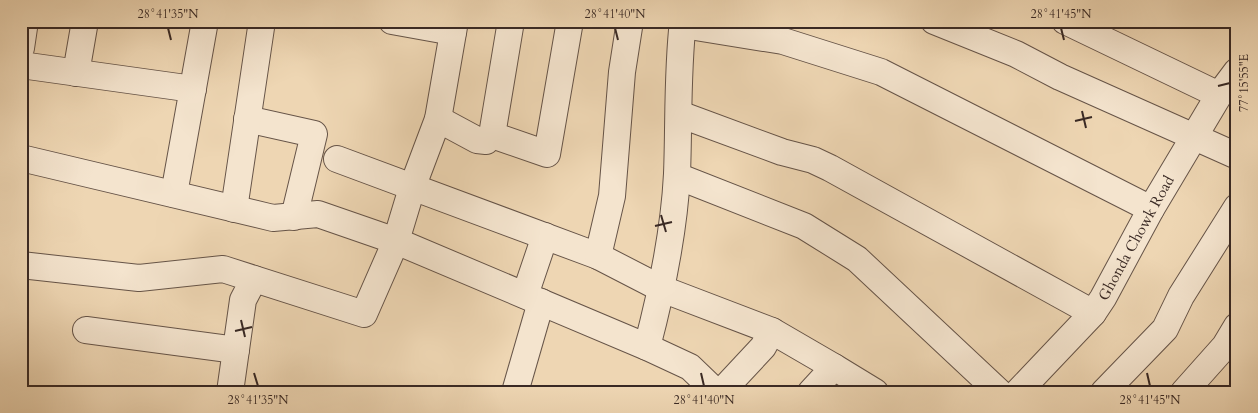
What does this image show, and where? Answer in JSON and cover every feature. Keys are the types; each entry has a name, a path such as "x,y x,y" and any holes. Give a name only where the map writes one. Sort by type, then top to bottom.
{"street":[{"path":"21,48 25,21"},
{"path":"76,73 85,21"},
{"path":"174,194 205,21"},
{"path":"234,209 262,21"},
{"path":"21,266 139,278 223,269 364,314 396,241 412,188 438,119 454,27 392,21"},
{"path":"438,119 477,140 486,141 492,135 511,21"},
{"path":"492,135 547,154 570,21"},
{"path":"598,256 612,196 622,72 630,21"},
{"path":"934,21 1016,54 1060,77 1237,156"},
{"path":"1065,21 1219,95"},
{"path":"647,347 662,289 672,231 677,176 683,23 783,41 881,72 1150,209"},
{"path":"21,65 193,89"},
{"name":"Ghonda Chowk Road","path":"1018,392 1093,313 1150,209 1219,95 1237,72"},
{"path":"679,114 782,152 813,160 830,168 1093,313"},
{"path":"247,120 314,134 294,217"},
{"path":"21,158 272,218 318,214 396,241 647,347 690,367 716,392"},
{"path":"338,159 598,256 662,289 772,331 875,392"},
{"path":"677,176 804,226 857,259 999,392"},
{"path":"1104,392 1165,329 1181,296 1237,207"},
{"path":"515,392 545,236"},
{"path":"230,392 243,300 254,279"},
{"path":"1184,392 1225,346 1237,326"},
{"path":"86,330 236,350"},
{"path":"721,392 763,347 772,331"},
{"path":"811,392 834,367"}]}
